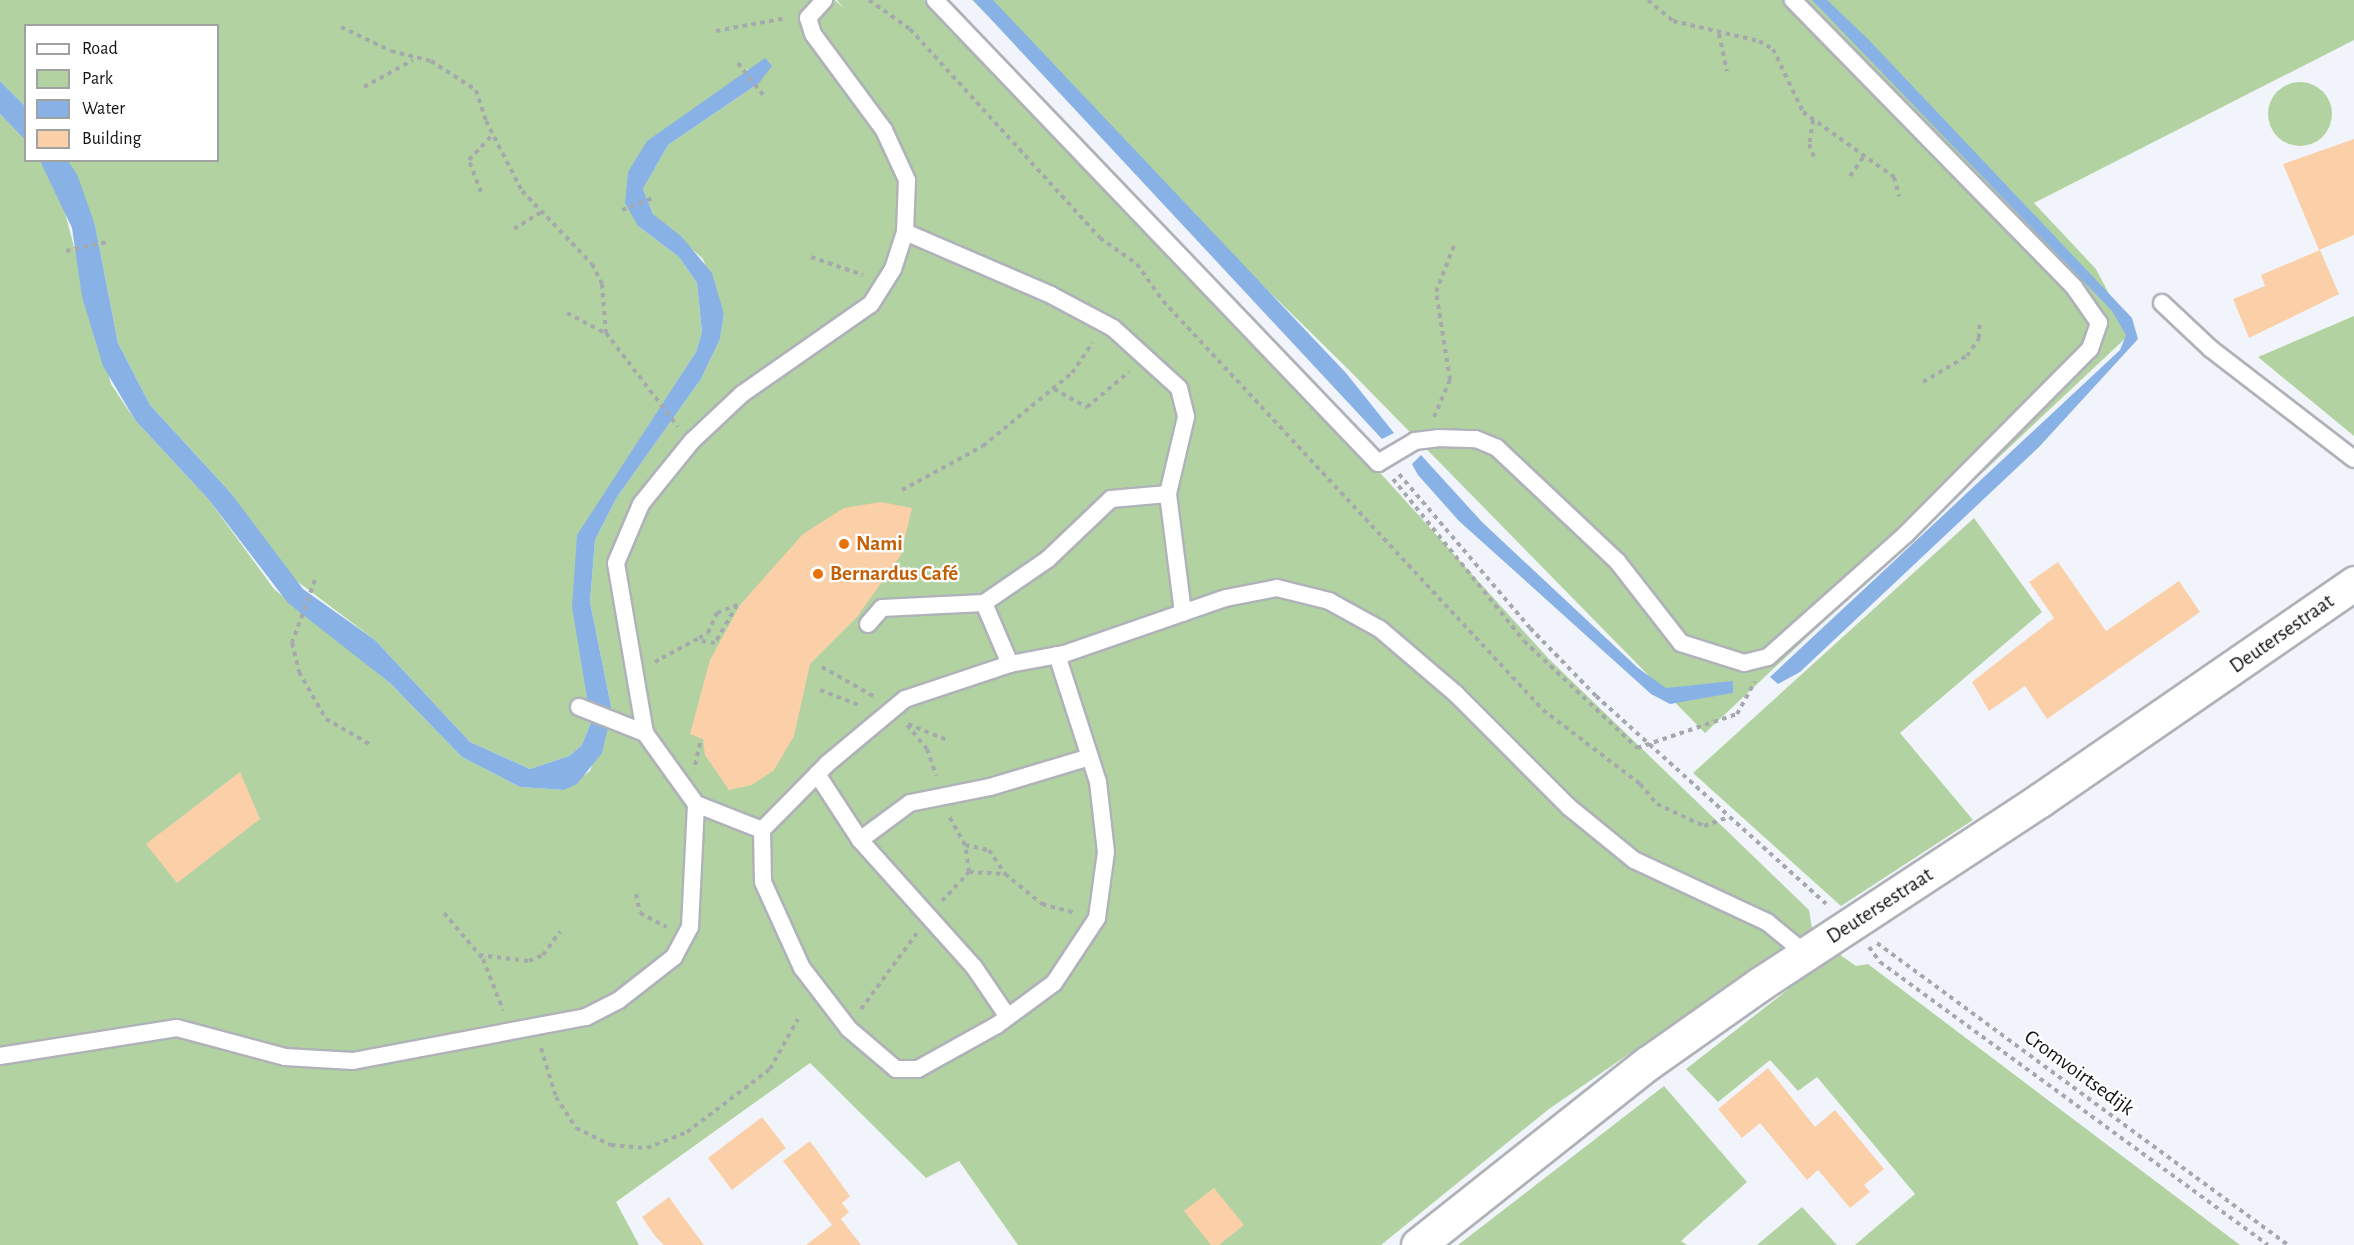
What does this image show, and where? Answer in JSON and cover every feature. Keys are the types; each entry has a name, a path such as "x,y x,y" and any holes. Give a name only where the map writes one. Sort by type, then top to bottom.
{"street":[{"name":"Deutersestraat","path":"1418,1245 1648,1063 2354,583"}],"lane":[{"path":"762,830 696,804 645,733 616,562 641,504 727,407 851,321 887,280 905,232 909,198 899,157 813,34 808,18 824,0"},
{"path":"935,0 1378,463 1415,441 1476,439 1497,448 1617,561 1681,643 1722,660 1768,657 1906,534 2082,357 2099,323 2074,287 1793,0"},
{"path":"905,232 1102,322 1151,358 1179,388 1185,402 1182,442 1167,494 1183,613"},
{"path":"2162,303 2211,350 2354,459"},
{"path":"868,624 882,608 984,603 1048,559 1111,499 1167,494"},
{"path":"1057,655 1090,757 1106,852 1097,918 1054,983 1008,1017 918,1069 896,1068 844,1023 802,968 763,882 762,830 817,774 905,699 1010,664 1057,655 1183,613 1277,588 1340,606 1413,655 1569,807 1634,860 1767,922 1806,954"},
{"path":"984,603 1010,664"},
{"path":"579,707 645,733"},
{"path":"860,840 910,803 945,796 1090,757"},
{"path":"817,774 860,840 928,916 1008,1017"},
{"path":"0,1056 177,1028 285,1057 353,1060 510,1033 602,1011 650,976 684,944 692,904 696,804"}],"path":[{"path":"868,0 910,29 1100,238 1137,264 1163,302 1543,710 1640,784 1657,804 1704,826 1729,817"},
{"path":"1648,0 1673,21 1719,34 1759,41 1773,49 1795,100 1813,120 1894,177 1899,196"},
{"path":"716,31 808,18"},
{"path":"341,27 414,59 431,61 476,90 492,135 540,213 592,264 602,284 606,333"},
{"path":"1719,34 1727,71"},
{"path":"364,87 414,59"},
{"path":"738,63 764,96"},
{"path":"1813,120 1809,144 1815,160"},
{"path":"481,192 469,160 492,135"},
{"path":"1850,176 1864,156"},
{"path":"622,210 653,198"},
{"path":"514,230 540,213"},
{"path":"66,251 107,242"},
{"path":"1415,441 1438,410 1450,380 1437,292 1455,243"},
{"path":"811,257 887,280"},
{"path":"567,313 606,333 649,393 681,430"},
{"path":"1923,382 1971,351 1980,320"},
{"path":"902,490 983,446 1053,389 1082,364 1102,322"},
{"path":"1053,389 1087,407 1151,358"},
{"path":"1378,463 1421,508 1524,641 1637,748 1737,714 1768,657"},
{"path":"315,580 292,643 299,672 326,719 370,745"},
{"path":"635,681 646,668 708,633 717,613 737,605 714,643 696,640"},
{"path":"822,667 894,708 927,749 945,796 952,829 965,845 969,873"},
{"path":"965,845 989,850 1005,874 1042,904 1097,918"},
{"path":"844,1023 868,1001 928,916 969,873 1005,874"},
{"path":"636,894 640,913 666,927 681,921 692,904"},
{"path":"444,913 480,955 510,1033"},
{"path":"1852,925 1881,962 2268,1245"},
{"name":"Cromvoirtsedijk","path":"1852,925 2288,1245"},
{"path":"480,955 529,961 543,955 560,932"},
{"path":"538,1027 556,1097 576,1128 611,1145 647,1148 687,1132 770,1069 798,1019"}],"green space":[{"path":"0,0 835,0 843,8 837,0 924,0 1324,411 1549,659 1809,910 1812,928 1549,1109 1381,1245 1018,1245 959,1161 926,1178 810,1063 616,1202 639,1245 0,1245 0,114 24,139 24,162 41,162 61,198 111,384 135,420 209,500 274,589 390,683 462,757 520,787 564,790 590,771 612,711 590,602 595,540 617,497 701,379 720,339 724,314 703,259 653,214 643,189 668,145 759,83 748,69 721,94 647,141 638,226 679,257 697,283 702,332 696,352 578,535 591,722 582,745 569,756 530,769 470,742 375,640 290,576 230,492 150,405 118,343 95,225 68,162 219,162 219,24 24,24 24,105 0,81"},
{"path":"972,0 2354,0 2354,40 2034,203 2096,269 2130,334 1705,733 1348,369"},
{"path":"2294,82 2306,82 2323,91 2330,102 2332,114 2330,126 2323,137 2306,146 2294,146 2282,141 2273,132 2268,120 2268,108 2273,96 2282,87"},
{"path":"2354,316 2354,436 2258,357"},
{"path":"1974,518 2042,612 1900,733 1973,820 1841,906 1693,773"},
{"path":"1836,952 1856,966 1868,964 2240,1245 1855,1245 1915,1194 1817,1077 1798,1091 1770,1060 1718,1102 1686,1069"},
{"path":"1664,1086 1747,1182 1681,1241 1687,1245 1458,1245"},
{"path":"1802,1207 1837,1245 1757,1245"}],"water":[{"path":"973,0 993,0 1346,373 1394,433 1382,439"},
{"path":"1812,0 1827,0 1868,39 2132,318 2138,339 2039,447 1800,672 1778,684 1770,677 2120,350 2126,335 2112,311"},
{"path":"765,58 772,66 759,83 668,145 643,189 653,214 682,237 712,273 724,314 720,339 701,379 617,497 595,540 590,602 612,711 602,753 577,784 564,790 520,787 462,757 390,683 288,603 209,500 135,420 103,366 82,297 72,228 40,162 69,162 77,174 95,225 118,343 150,405 230,492 303,589 375,640 470,742 530,769 569,756 582,745 591,722 572,607 577,535 696,352 702,332 697,283 679,257 638,226 625,203 628,172 647,141"},
{"path":"0,81 24,105 24,139 0,114"},
{"path":"1421,455 1482,522 1638,668 1666,688 1733,681 1733,693 1670,704 1651,694 1459,521 1418,475 1412,464"}],"building":[{"path":"2354,139 2354,235 2319,250 2283,164"},
{"path":"2320,250 2339,294 2249,338 2233,299 2265,286 2261,275"},
{"path":"881,502 912,508 901,555 857,617 810,664 794,736 774,770 752,785 729,790 705,755 703,739 690,734 710,660 740,605 803,534 844,508"},
{"path":"2058,562 2106,631 2179,581 2200,612 2047,719 2025,686 1989,711 1972,682 2054,618 2029,582"},
{"path":"240,772 260,819 177,883 146,844"},
{"path":"1768,1068 1815,1127 1835,1110 1884,1169 1864,1185 1870,1192 1850,1208 1818,1170 1807,1180 1760,1123 1742,1138 1718,1109"},
{"path":"762,1117 786,1148 732,1190 708,1158"},
{"path":"810,1141 850,1196 842,1203 849,1212 841,1219 861,1245 806,1245 832,1225 783,1161"},
{"path":"1214,1188 1244,1225 1219,1245 1211,1245 1184,1211"},
{"path":"669,1197 704,1245 664,1245 655,1236 642,1217"}],"place":[{"name":"Nami","path":"844,544"},
{"name":"Bernardus Café","path":"818,574"}]}
